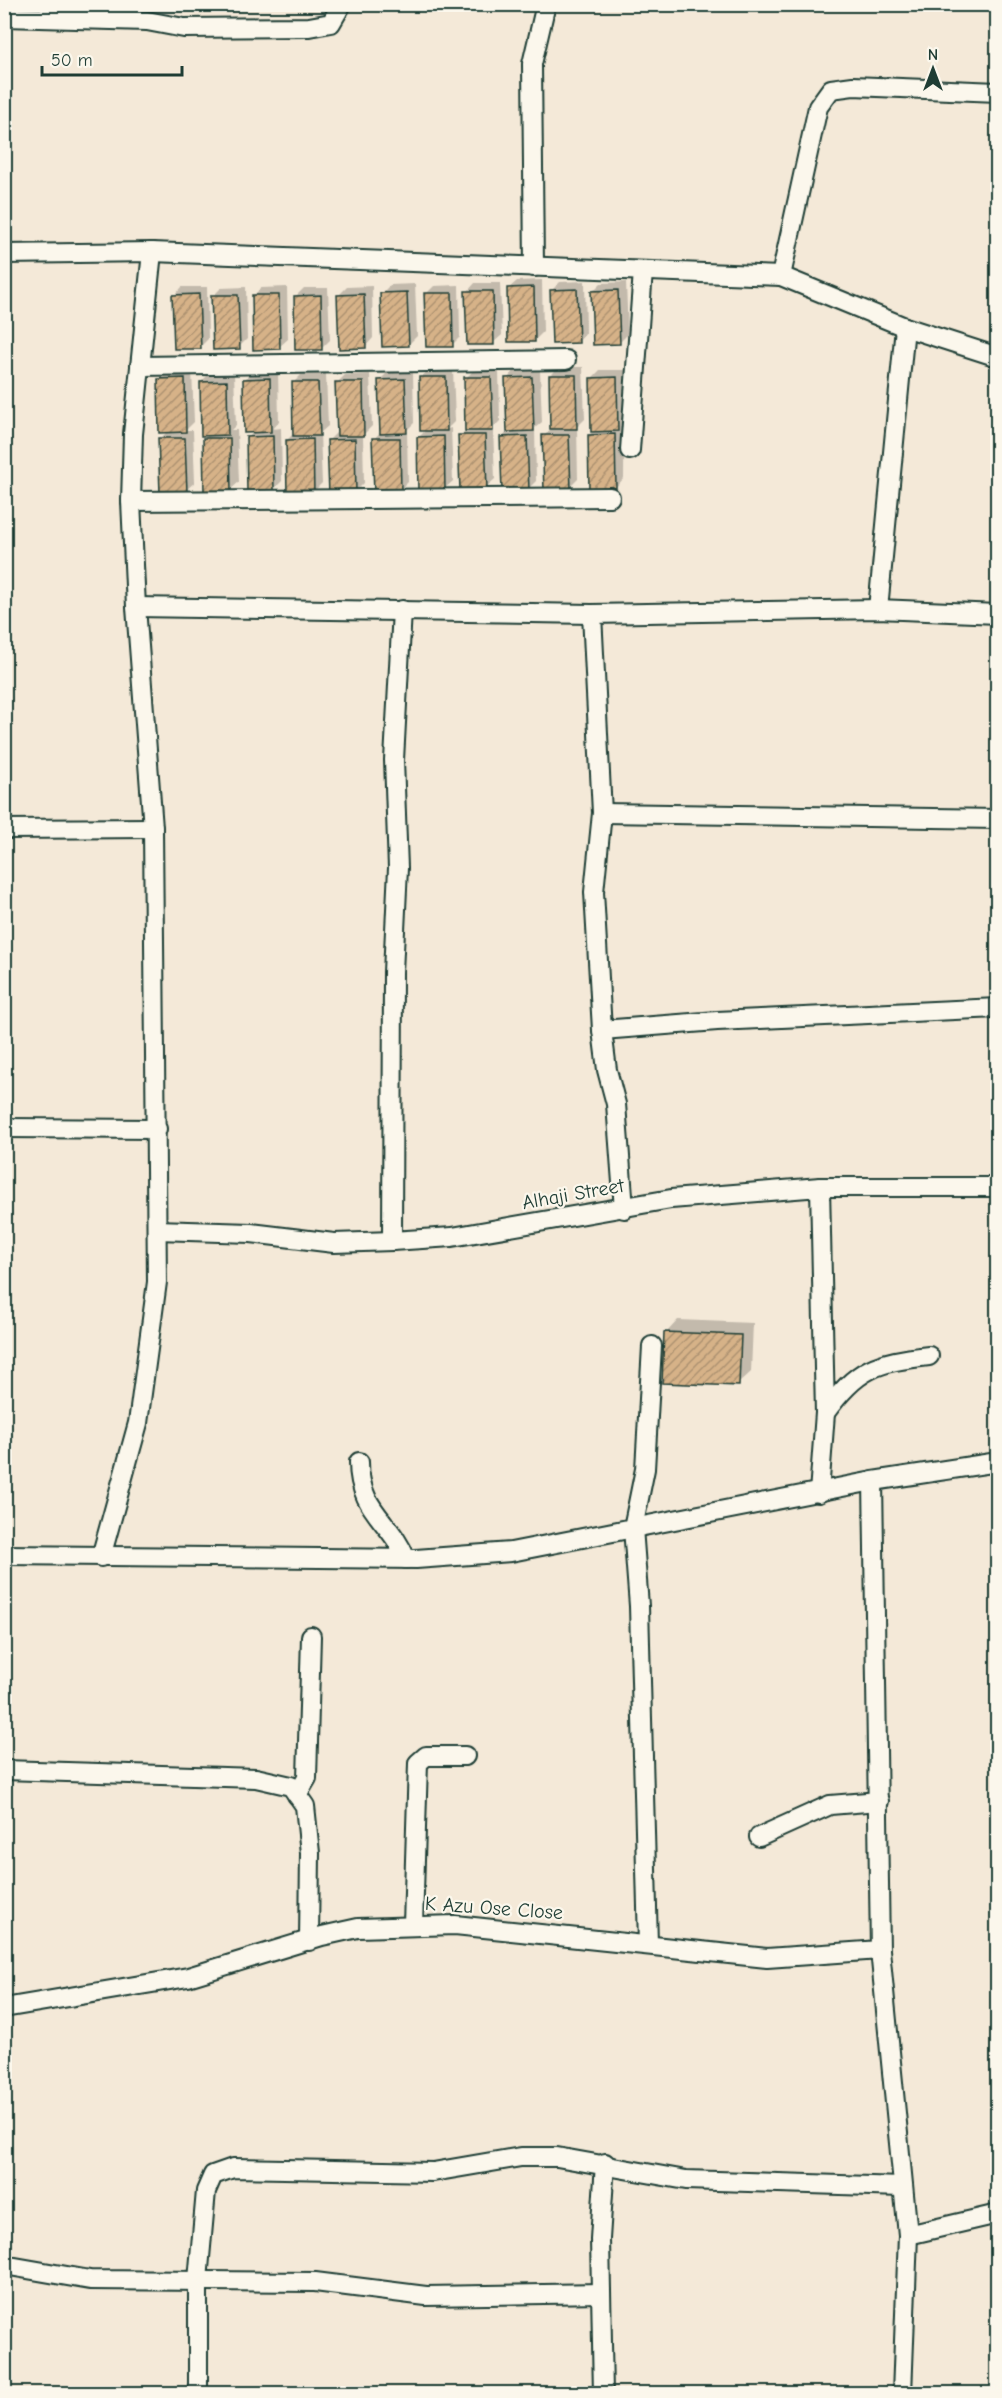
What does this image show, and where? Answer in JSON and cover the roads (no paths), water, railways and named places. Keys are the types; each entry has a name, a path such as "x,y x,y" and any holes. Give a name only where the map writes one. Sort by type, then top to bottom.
{"street":[{"path":"4,17 147,13 184,28 309,27 331,23 342,4"},
{"path":"534,267 532,64 546,4"},
{"path":"781,276 818,107 831,89 853,86 998,92"},
{"path":"101,1557 138,1423 157,1282 153,828 135,607 131,501 133,434 152,252"},
{"path":"4,254 152,252 781,276 905,327 998,357"},
{"path":"630,450 644,271"},
{"path":"878,609 905,327"},
{"path":"140,366 566,360"},
{"path":"131,501 610,497"},
{"path":"135,607 592,614 878,609 998,614"},
{"path":"392,1241 393,972 398,868 394,760 402,610"},
{"path":"592,614 602,813 594,892 602,1030 607,1070 616,1104 624,1209"},
{"path":"602,813 998,819"},
{"path":"4,829 153,828"},
{"path":"602,1030 717,1021 998,1008"},
{"path":"4,1128 157,1129"},
{"name":"Alhaji Street","path":"157,1230 251,1233 334,1243 392,1241 452,1237 624,1209 671,1199 820,1187 998,1186"},
{"path":"819,1493 825,1413 820,1187"},
{"path":"648,1944 639,1606 633,1528 645,1469 652,1346"},
{"path":"825,1413 841,1391 866,1370 894,1360 930,1356"},
{"path":"359,1462 359,1478 364,1497 399,1543 406,1559"},
{"path":"4,1555 406,1559 511,1552 873,1481 998,1462"},
{"path":"873,1481 880,1950 908,2235 902,2394"},
{"path":"297,1796 307,1778 311,1636"},
{"path":"413,1925 417,1763 426,1756 465,1756"},
{"path":"4,1770 256,1778 291,1786 304,1806 310,1853 309,1941"},
{"path":"759,1837 830,1805 879,1801"},
{"name":"K Azu Ose Close","path":"4,2008 68,2000 188,1977 358,1928 455,1925 767,1958 880,1950"},
{"path":"198,2394 198,2280 206,2191 213,2175 233,2168 433,2172 530,2157 557,2157 605,2163 687,2180 902,2187"},
{"path":"603,2394 600,2239 605,2163"},
{"path":"908,2235 998,2214"},
{"path":"4,2265 90,2280 315,2282 426,2296 601,2293"}]}
